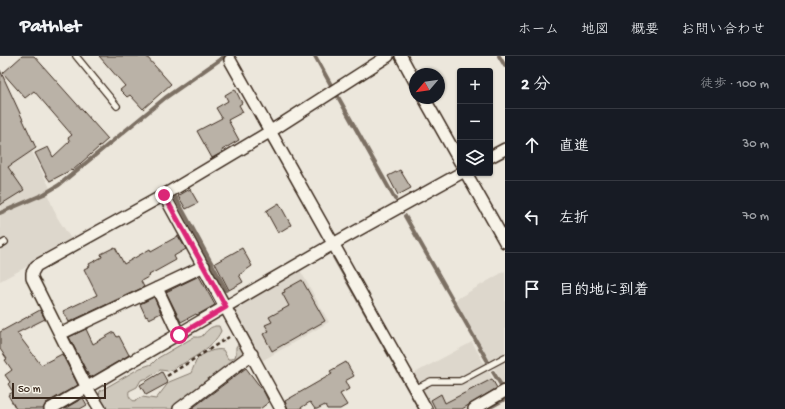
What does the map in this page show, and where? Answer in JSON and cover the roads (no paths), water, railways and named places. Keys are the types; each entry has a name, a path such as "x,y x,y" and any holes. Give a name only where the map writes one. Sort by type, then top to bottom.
{"street":[{"path":"100,409 87,388 32,278 32,272 36,266 164,195 271,131 388,56"},
{"path":"401,56 409,71"},
{"path":"230,60 426,409"},
{"path":"427,104 457,157"},
{"path":"493,155 505,149"},
{"path":"50,409 333,244 457,175"},
{"path":"468,176 505,242"},
{"path":"164,195 281,409"},
{"path":"60,334 204,266"},
{"path":"157,288 179,335"},
{"path":"179,409 252,354"},
{"path":"474,409 505,391"}],"lane":[{"path":"76,56 117,106"},
{"path":"415,389 431,381 460,381 505,357"}],"waterway":[{"path":"0,213 44,194 59,185 165,98 225,56"},
{"path":"315,56 331,85"},
{"path":"499,56 505,66"},
{"path":"337,95 395,199"},
{"path":"176,198 226,290"},
{"path":"405,216 487,360"},
{"path":"334,257 420,409"},
{"path":"493,372 501,385"},
{"path":"487,409 505,399"}]}
